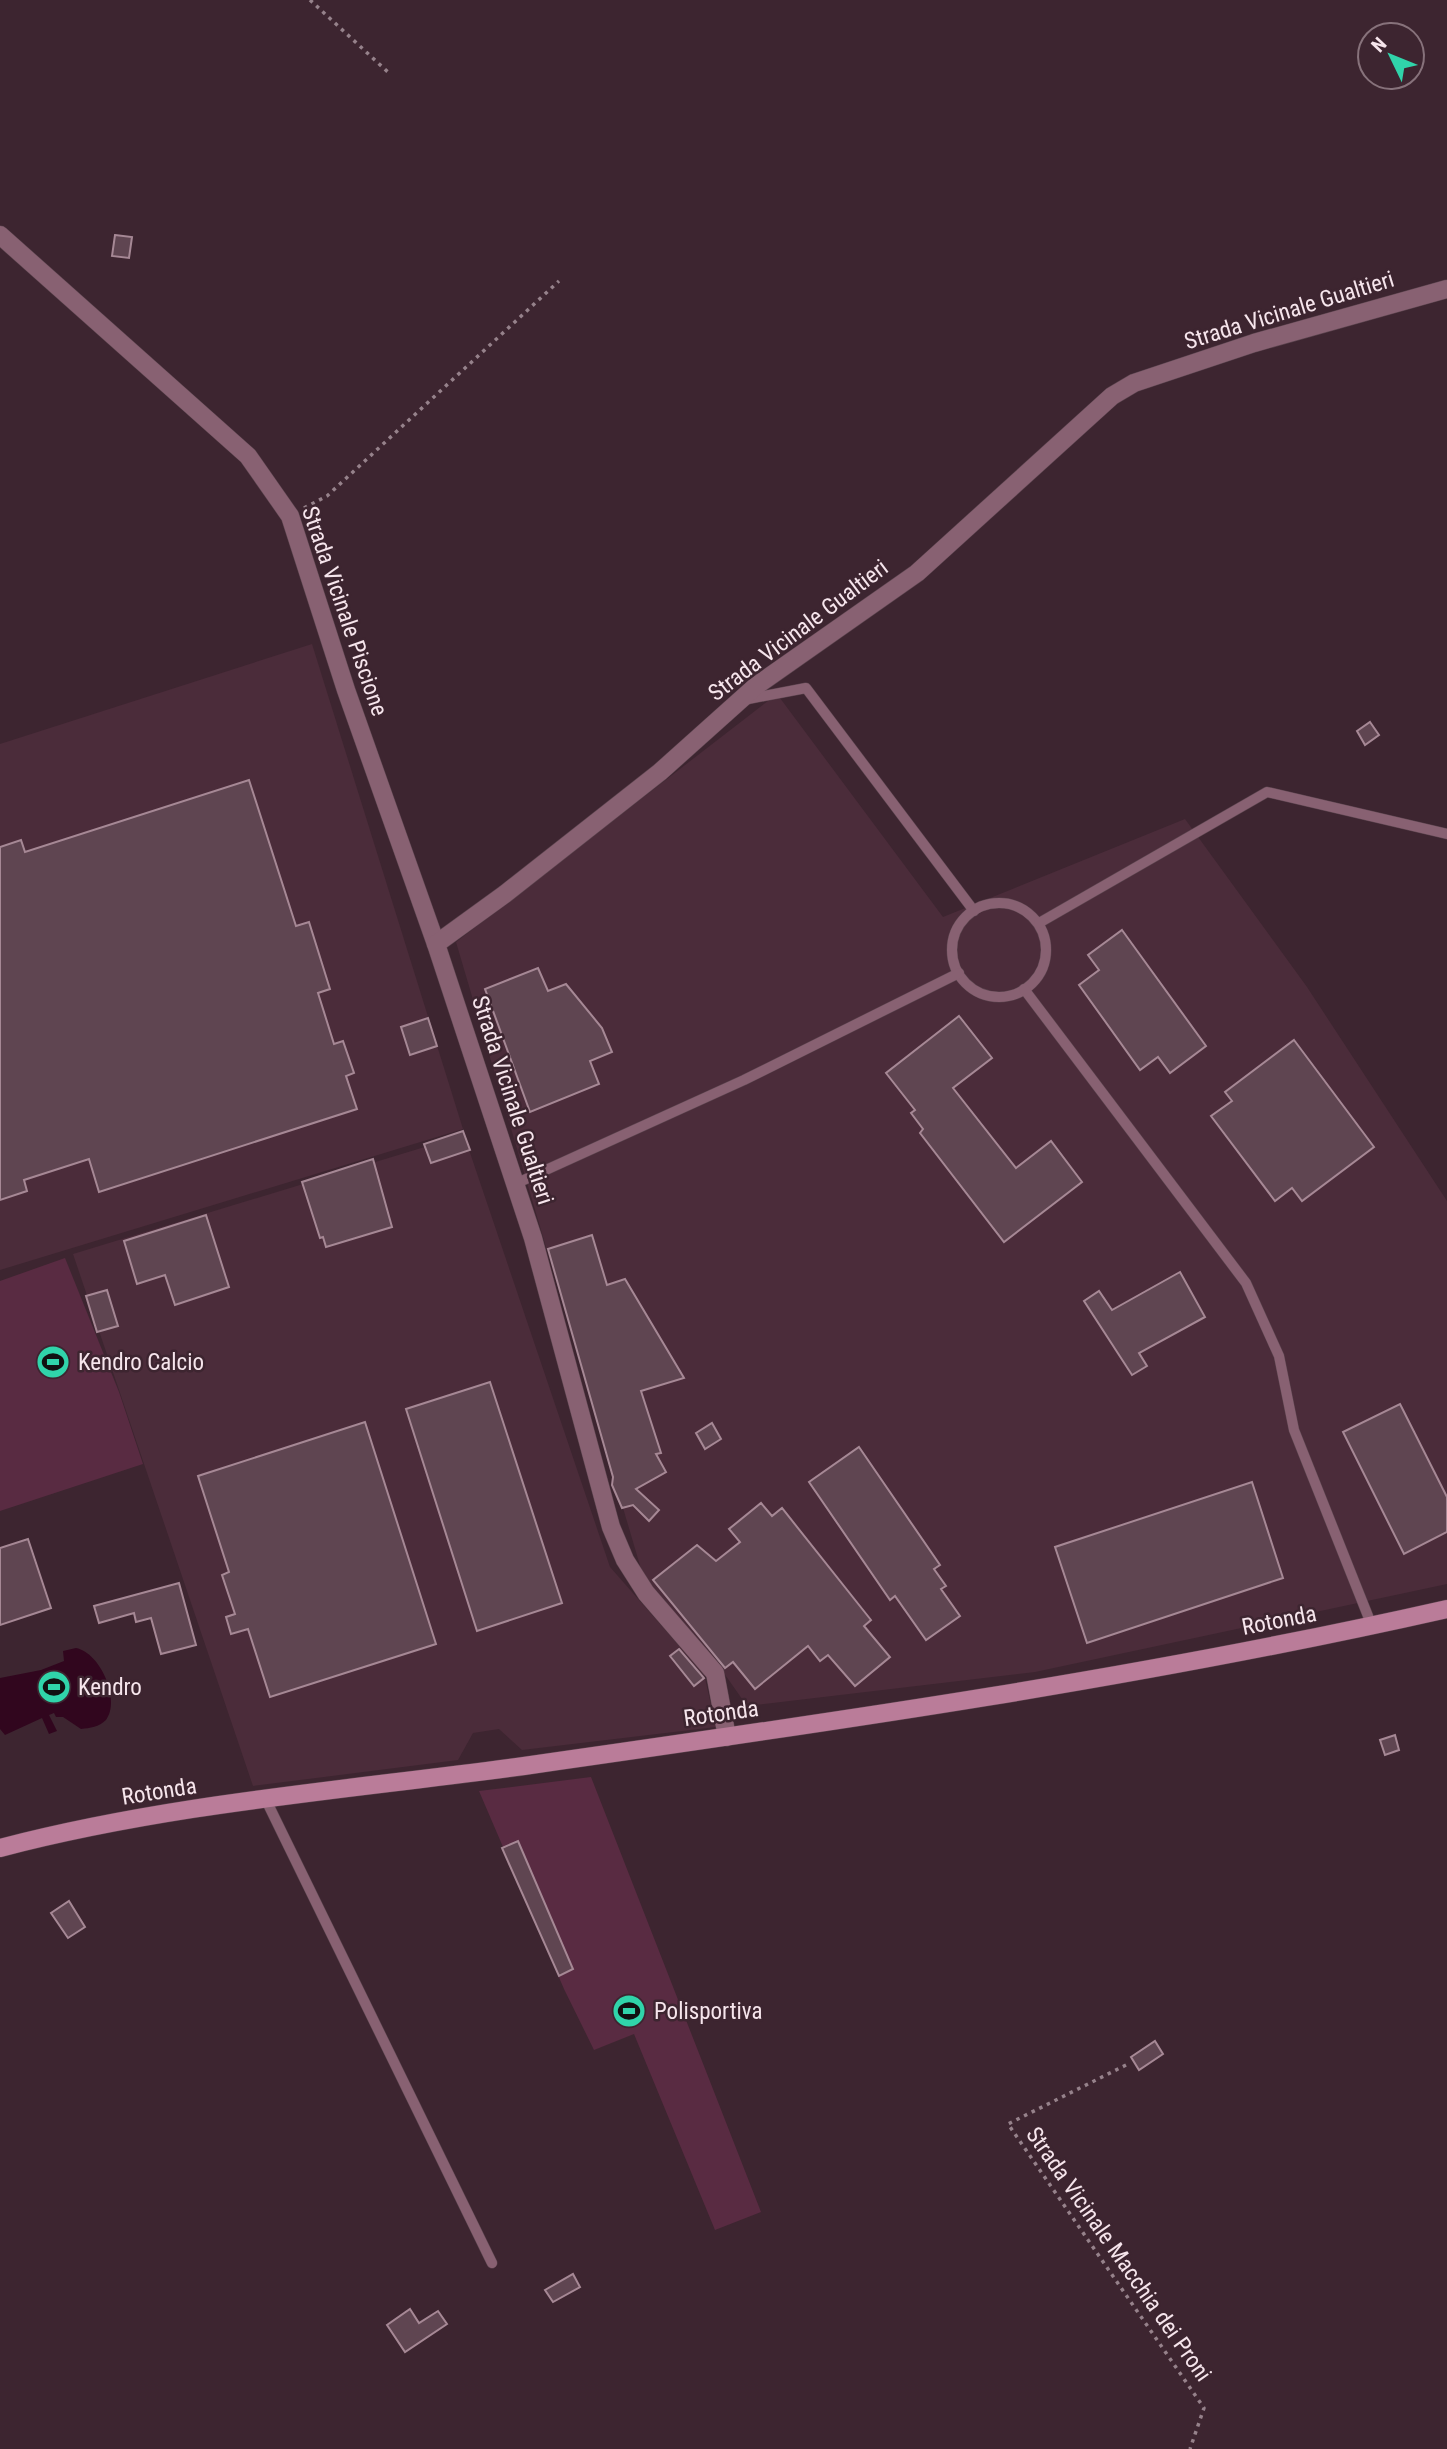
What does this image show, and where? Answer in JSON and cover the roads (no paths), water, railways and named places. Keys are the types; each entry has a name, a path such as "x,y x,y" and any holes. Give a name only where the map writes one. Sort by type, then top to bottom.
{"main road":[{"name":"Rotonda","path":"0,1848 70,1831 266,1800 727,1737 1065,1685 1447,1609"}],"street":[{"name":"Strada Vicinale Piscione","path":"0,234 248,456 290,516 346,690 436,944"},
{"name":"Strada Vicinale Gualtieri","path":"727,1737 715,1673 646,1592 625,1560 611,1527 533,1238 436,944 505,894 629,796 741,700 821,639 918,573 1112,397 1134,383 1316,324 1447,289"}],"lane":[{"path":"741,700 806,688 974,911"},
{"path":"1038,923 1267,792 1447,834"},
{"path":"997,903 1013,905 1027,912 1038,923 1046,952 1043,967 1024,989 1010,995 988,995 968,985 959,974 953,959 953,942 958,928 974,911 997,903"},
{"path":"515,1184 744,1080 959,974"},
{"path":"1024,989 1246,1283 1279,1356 1294,1430 1372,1626"},
{"path":"266,1800 492,2263"}],"place":[{"name":"Kendro Calcio","path":"53,1362"},
{"name":"Kendro","path":"54,1687"},
{"name":"Polisportiva","path":"629,2011"}]}
